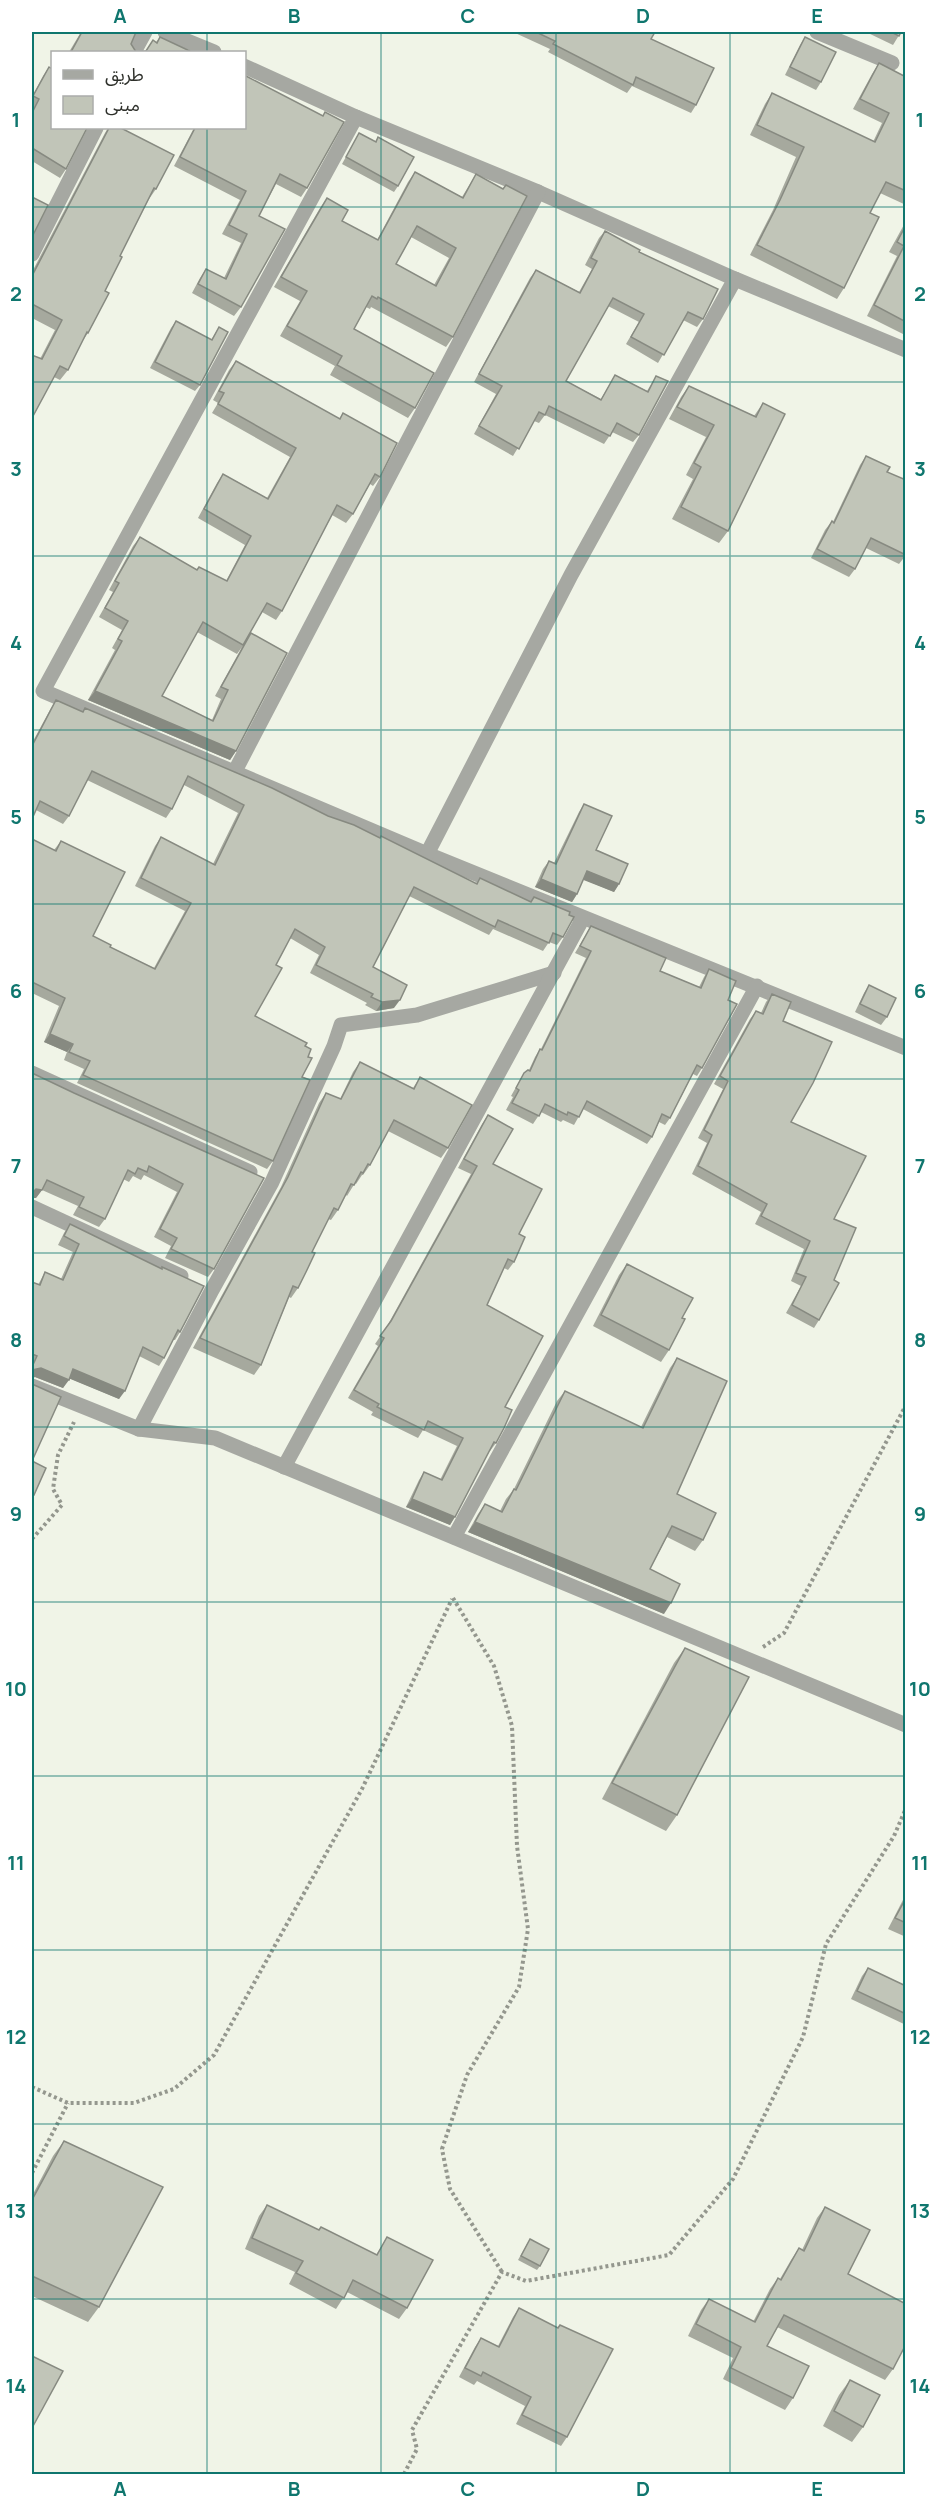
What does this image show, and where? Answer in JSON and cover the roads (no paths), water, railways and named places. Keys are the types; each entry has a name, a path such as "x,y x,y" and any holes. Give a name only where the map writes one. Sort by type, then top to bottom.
{"street":[{"path":"135,51 145,32"},
{"path":"165,32 212,51"},
{"path":"817,32 892,63"},
{"path":"246,67 356,117 538,192 735,279 906,350"},
{"path":"356,117 44,691 427,854 906,1048"},
{"path":"32,254 95,129"},
{"path":"236,771 538,192"},
{"path":"427,854 571,575 735,279"},
{"path":"285,1467 583,918"},
{"path":"140,1429 201,1286 272,1182 334,1046 341,1024 417,1015 554,973"},
{"path":"454,1538 757,986"},
{"path":"32,1073 272,1182"},
{"path":"32,1207 201,1286"},
{"path":"32,1386 140,1429 215,1438 906,1725"}]}
